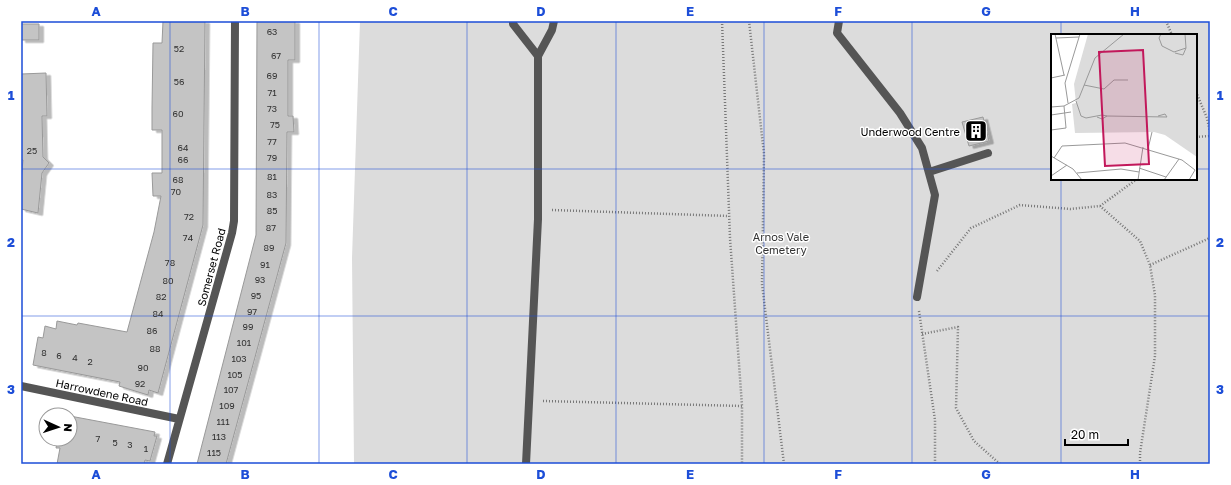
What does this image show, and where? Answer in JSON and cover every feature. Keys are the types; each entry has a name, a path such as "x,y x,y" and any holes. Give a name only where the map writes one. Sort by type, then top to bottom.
{"street":[{"name":"Somerset Road","path":"167,464 232,234 234,221 235,21"},
{"path":"513,21 513,24 538,56"},
{"path":"526,464 538,210 538,56 552,30 554,21"},
{"path":"839,21 837,33 900,113 922,148 929,172 935,195 917,297"},
{"path":"929,172 988,153"},
{"name":"Harrowdene Road","path":"21,386 179,419"}],"path":[{"path":"722,21 730,216 742,406 742,464"},
{"path":"749,21 764,154 762,284 784,464"},
{"path":"1166,21 1172,34"},
{"path":"1197,94 1207,118 1210,132"},
{"path":"1197,137 1210,136"},
{"path":"936,272 971,228 1020,205 1070,209 1100,206 1136,180"},
{"path":"1100,206 1140,241 1150,265 1155,295 1155,356 1140,453 1140,464"},
{"path":"538,210 730,216"},
{"path":"1150,265 1210,238"},
{"path":"917,297 935,420 935,464"},
{"path":"922,334 958,327 956,408 974,441 1000,464"},
{"path":"530,401 742,406"}],"green space":[{"name":"Arnos Vale Cemetery","path":"360,21 1210,21 1210,464 354,464 352,258"}],"building":[{"path":"163,21 205,21 203,225 158,393 149,390 148,395 119,386 120,382 33,365 38,337 43,338 45,326 56,329 57,321 77,325 78,323 127,332 154,232 161,196 153,196 152,173 162,173 162,130 152,130 152,108 153,43 162,43"},
{"path":"257,21 295,21 295,60 288,60 288,116 293,116 294,132 287,132 286,243 226,464 197,464 256,235"},
{"path":"21,24 39,24 39,40 21,40"},
{"path":"46,73 47,116 42,116 43,157 49,163 42,173 38,213 21,209 23,160 21,160 21,74"},
{"name":"Underwood Centre","path":"983,117 989,141 969,146 962,122"},
{"path":"78,418 155,432 154,436 157,436 150,461 145,460 144,464 57,464 60,448 56,448 78,447"}],"place":[{"name":"Underwood Centre","path":"976,131"}]}
